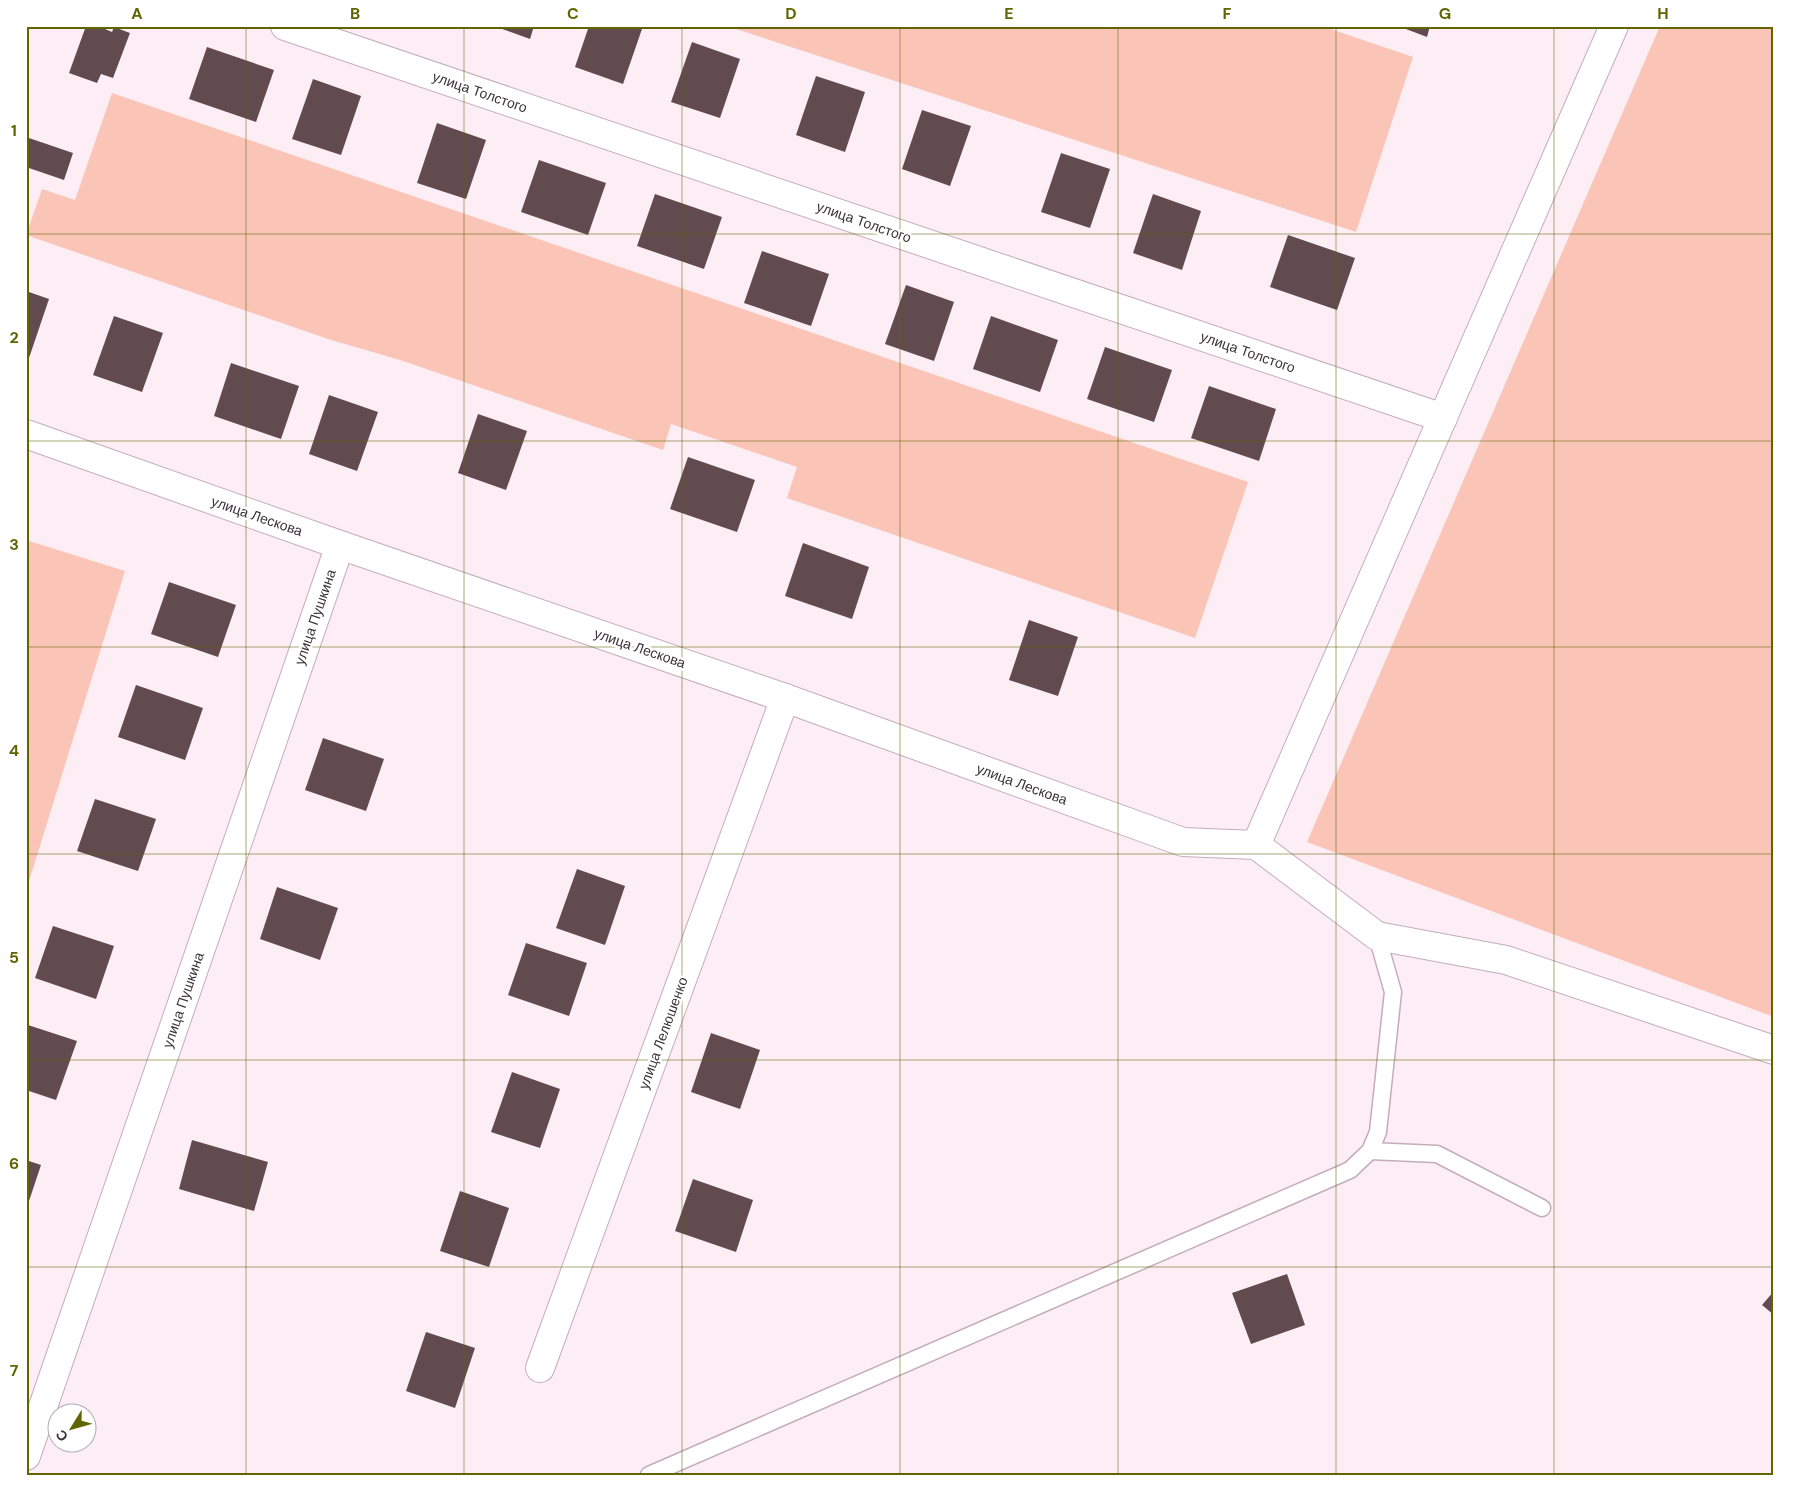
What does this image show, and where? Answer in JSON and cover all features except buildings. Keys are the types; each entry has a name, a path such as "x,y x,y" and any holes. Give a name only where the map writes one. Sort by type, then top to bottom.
{"street":[{"name":"улица Толстого","path":"285,26 1443,418"},
{"path":"1614,26 1256,845 1377,936 1506,960 1774,1050"},
{"name":"улица Лескова","path":"26,434 340,545 785,698 1183,842 1256,845"},
{"name":"улица Пушкина","path":"26,1456 340,545"},
{"name":"улица Лелюшенко","path":"540,1368 785,698"}],"lane":[{"path":"649,1475 1350,1170 1370,1151 1378,1132 1393,992 1377,936"},
{"path":"1370,1151 1437,1154 1542,1208"}],"shaded area":[{"path":"727,26 1322,26 1413,57 1356,232"},
{"path":"1660,26 1774,26 1774,1017 1307,842"},
{"path":"112,93 1248,482 1195,638 787,498 797,467 671,424 663,450 400,360 328,339 26,235 42,189 75,200"},
{"path":"26,540 125,571 26,891"}]}
